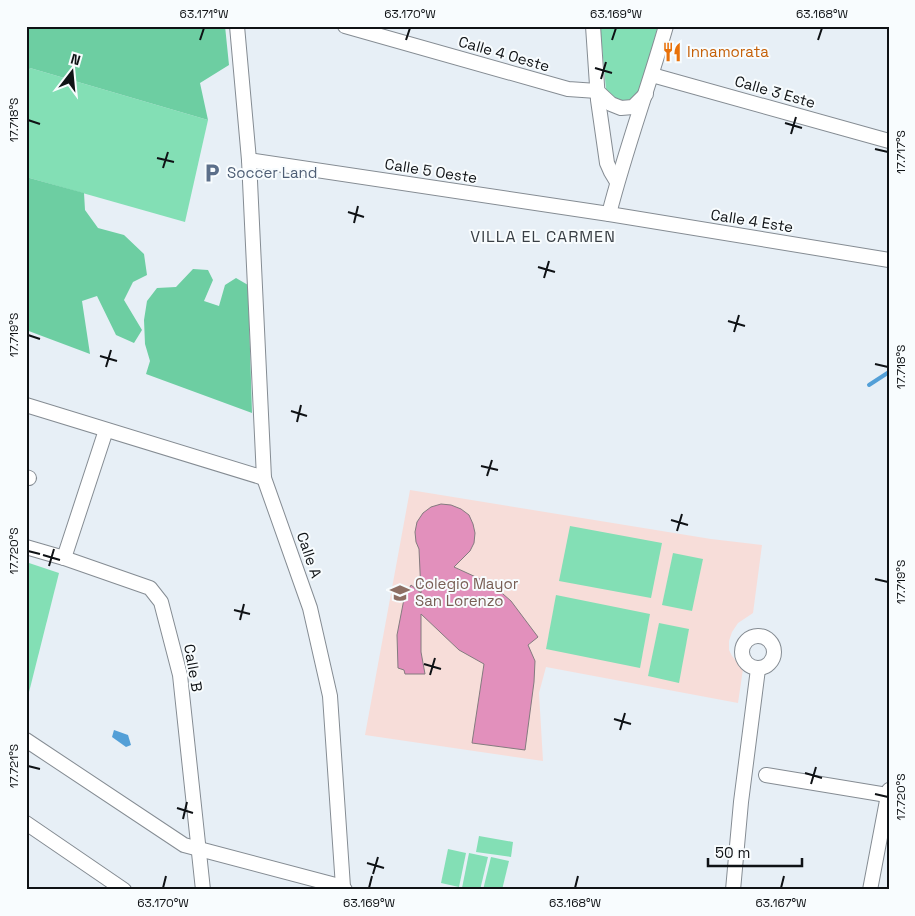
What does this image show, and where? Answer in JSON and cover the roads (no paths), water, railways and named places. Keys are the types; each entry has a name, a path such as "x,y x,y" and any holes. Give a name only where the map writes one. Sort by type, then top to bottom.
{"street":[{"name":"Calle A","path":"238,26 249,160 264,478 310,608 328,688 344,888"},
{"name":"Calle 4 Oeste","path":"345,26 568,89 597,91"},
{"path":"593,26 597,91 607,163 617,182"},
{"path":"609,214 617,182 666,26"},
{"name":"Calle 3 Este","path":"652,75 889,141"},
{"path":"597,91 611,104 621,108 633,107 646,94"},
{"name":"Calle 5 Oeste","path":"249,160 609,214"},
{"name":"Calle 4 Este","path":"609,214 889,260"},
{"path":"26,405 264,478"},
{"path":"64,558 106,430"},
{"name":"Calle B","path":"26,547 150,588 161,602 180,674 197,849 203,890"},
{"path":"733,890 741,802 758,668"},
{"path":"26,740 178,841 197,849 344,888"},
{"path":"766,775 888,792 870,890"},
{"path":"26,823 124,890"}],"water":[{"path":"114,730 128,735 131,745 126,747 112,737"}],"waterway":[{"path":"869,385 889,372"}],"place":[{"name":"Innamorata","path":"672,52"},
{"name":"Soccer Land","path":"212,173"},
{"name":"Colegio Mayor San Lorenzo","path":"400,593"}],"district":[{"name":"VILLA EL CARMEN","path":"543,236"}]}
